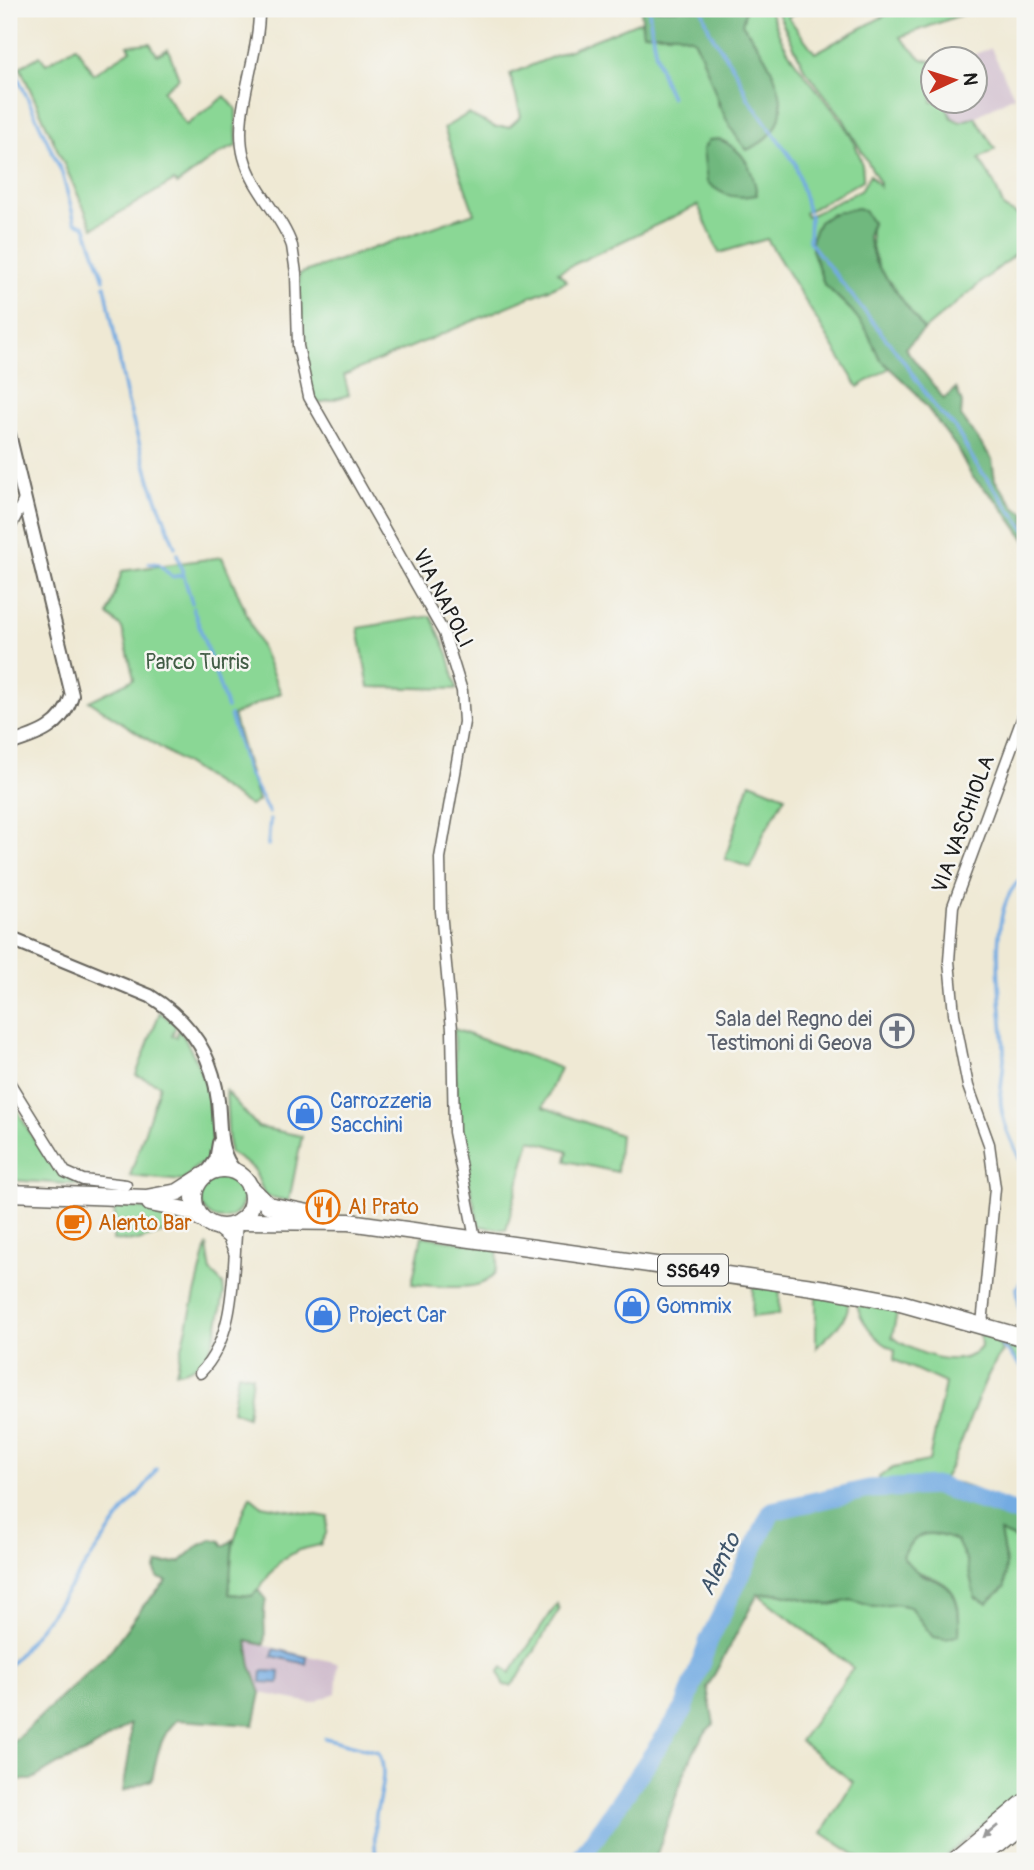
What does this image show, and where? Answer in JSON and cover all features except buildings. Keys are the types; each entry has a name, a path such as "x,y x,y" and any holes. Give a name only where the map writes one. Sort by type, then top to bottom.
{"highway":[{"path":"955,1861 1025,1803"},
{"path":"978,1861 1025,1822"}],"main road":[{"name":"SS649","path":"9,1193 128,1192 169,1196 221,1169 236,1172 260,1200 273,1207 338,1221 827,1289 897,1302 1025,1338"},
{"path":"205,1175 194,1193 194,1203 208,1222"},
{"path":"239,1222 251,1204 248,1184"},
{"name":"SS649","path":"128,1192 185,1210 208,1222 229,1226 239,1222 338,1221"}],"street":[{"name":"VIA NAPOLI","path":"259,9 241,138 251,175 286,227 292,246 302,376 321,422 444,633 462,691 464,722 440,858 441,911 452,1029 454,1132 475,1238"},
{"path":"9,434 72,695 68,710 59,721 39,734 9,744"},
{"path":"9,530 25,497"},
{"name":"VIA VASCHIOLA","path":"982,1325 995,1188 989,1144 968,1086 954,1014 949,961 953,906 1025,711"},
{"path":"9,938 123,984 170,1008 188,1026 202,1048 212,1072 223,1153 236,1172"},
{"path":"9,1082 65,1172 83,1180 128,1192"},
{"path":"205,1175 217,1155 219,1129"},
{"path":"208,1222 228,1238 235,1260"},
{"path":"200,1373 218,1349 230,1299 239,1222"}],"shaded area":[{"path":"991,48 1014,96 988,110 988,49"},
{"path":"951,116 976,116 967,121"},
{"path":"246,1641 338,1663 336,1693 311,1703 261,1693 251,1666"}],"green space":[{"path":"641,9 746,9 742,24 764,56 779,91 781,108 777,124 766,138 747,150 722,111 694,39 677,34 643,33"},
{"path":"746,9 769,9 794,60 833,109 855,144 863,180 805,213 807,217 861,190 870,175 880,187 880,183 842,117 804,68 776,9 802,9 788,17 815,53 897,9 977,9 900,37 918,55 918,116 951,116 960,122 975,117 995,149 979,159 994,183 1004,208 1025,219 1025,246 924,330 894,296 878,266 873,251 872,223 812,249 824,284 852,311 866,329 880,359 891,367 858,387 767,239 719,253 698,205 558,272 567,281 344,375 349,395 316,404 301,358 299,274 474,213 444,128 468,114 495,127 509,127 521,116 510,74 641,21 643,33 677,34 694,39 710,70 719,107 782,109 769,64 742,24"},
{"path":"150,43 157,55 168,49 179,78 163,91 186,125 225,96 236,109 237,146 214,157 177,184 174,181 93,228 20,67 40,56 46,64 76,46 93,74 131,50 128,45"},
{"path":"719,139 728,143 746,161 757,195 730,196 707,182 703,149 709,140"},
{"path":"857,208 864,210 872,223 868,237 875,262 924,330 905,348 944,399 956,388 962,403 961,416 992,459 995,480 1016,508 1025,513 1025,540 999,503 972,477 957,448 916,393 880,359 866,329 852,311 824,284 812,249 812,237 819,222 832,214"},
{"name":"Parco Turris","path":"222,557 281,693 233,715 258,801 250,806 89,701 134,679 122,628 108,615 122,571"},
{"path":"431,616 448,654 457,689 369,687 358,628"},
{"path":"750,782 785,796 763,835 751,868 725,859"},
{"path":"160,1012 176,1025 172,1036 176,1037 179,1029 189,1045 202,1076 210,1106 210,1159 195,1168 183,1181 130,1176 160,1085 136,1075"},
{"path":"454,1029 560,1068 543,1107 620,1135 617,1172 566,1161 566,1150 530,1140 506,1230 479,1226 457,1129"},
{"path":"226,1091 258,1127 302,1136 289,1201 265,1196 254,1169 229,1152"},
{"path":"9,1093 30,1133 47,1157 57,1168 82,1185 9,1180"},
{"path":"222,1177 237,1183 243,1198 237,1213 222,1219 207,1213 201,1198 207,1183"},
{"path":"115,1206 180,1212 195,1223 138,1241 113,1240"},
{"path":"422,1236 498,1248 496,1270 491,1278 471,1286 412,1284"},
{"path":"207,1245 211,1272 223,1284 224,1293 216,1331 207,1354 199,1363 176,1372"},
{"path":"753,1285 780,1288 779,1314 752,1317"},
{"path":"816,1293 848,1299 848,1307 843,1320 816,1348"},
{"path":"857,1299 898,1308 892,1337 924,1354 949,1359 972,1355 981,1347 980,1331 993,1335 1003,1352 985,1381 953,1462 939,1483 919,1486 880,1485 879,1477 893,1468 929,1461 945,1383 894,1360 895,1350 869,1329 860,1314"},
{"path":"997,1336 1024,1345 1025,1370"},
{"path":"238,1373 252,1376 247,1417 232,1411"},
{"path":"942,1480 961,1484 1025,1511 1025,1543 1000,1532 1006,1563 1005,1587 987,1603 975,1598 967,1562 957,1541 925,1534 914,1540 902,1555 922,1575 949,1588 955,1597 959,1635 946,1639 933,1637 910,1607 896,1604 874,1607 851,1600 830,1605 778,1593 758,1594 707,1688 714,1724 705,1733 687,1767 655,1861 582,1861 685,1711 713,1640 744,1585 771,1521 791,1509 835,1500 889,1490 931,1490"},
{"path":"250,1496 261,1505 328,1517 326,1534 320,1545 299,1550 280,1561 253,1596 229,1594 233,1544"},
{"path":"999,1531 1025,1543 1025,1789 941,1861 865,1861 822,1833 853,1782 800,1741 853,1668 758,1594 778,1593 830,1605 851,1600 874,1607 896,1604 910,1607 933,1637 959,1635 958,1608 952,1591 937,1579 912,1570 902,1555 914,1540 925,1534 957,1540 967,1562 975,1597 1006,1563"},
{"path":"213,1539 221,1541 224,1546 233,1540 229,1594 252,1596 258,1590 266,1600 264,1645 247,1641 251,1666 261,1693 254,1725 177,1720 162,1740 152,1780 123,1791 130,1749 130,1724 85,1753 58,1764 31,1780 9,1780 9,1746 110,1651 144,1605 167,1581 158,1578 155,1571 158,1564 180,1562 198,1546"},
{"path":"557,1604 559,1610 518,1678 511,1686 503,1685 499,1671 503,1667 510,1673"}],"water":[{"path":"274,1649 307,1657 306,1664 272,1656"},
{"path":"262,1671 280,1672 279,1683 261,1682"}],"waterway":[{"path":"649,9 656,54 671,97"},
{"path":"702,9 710,32 738,75 748,98 795,163 808,211"},
{"path":"9,58 62,173 75,222 85,226 104,279"},
{"path":"810,215 809,241 902,359 938,411 954,426 976,464 1025,529"},
{"path":"105,285 128,404"},
{"path":"129,407 150,481 175,547"},
{"path":"177,554 192,603"},
{"path":"149,563 159,564 172,577 182,575"},
{"path":"193,608 227,708"},
{"path":"230,715 247,771 269,813"},
{"path":"268,845 270,820"},
{"path":"1025,876 1012,890 1003,909 998,958 1004,1051 1002,1113 1025,1170"},
{"path":"1022,1323 1017,1288 1025,1276"},
{"path":"999,1342 1025,1371"},
{"path":"9,1666 156,1469"},
{"name":"Alento","path":"579,1861 684,1709 709,1640 772,1511 869,1489 938,1486 1025,1516"},
{"path":"325,1738 378,1752 383,1777 376,1813 376,1861"}],"place":[{"name":"Sala del Regno dei Testimoni di Geova","path":"897,1031"},
{"name":"Carrozzeria Sacchini","path":"305,1113"},
{"name":"Al Prato","path":"323,1207"},
{"name":"Alento Bar","path":"74,1223"},
{"name":"Gommix","path":"632,1306"},
{"name":"Project Car","path":"323,1315"}]}
